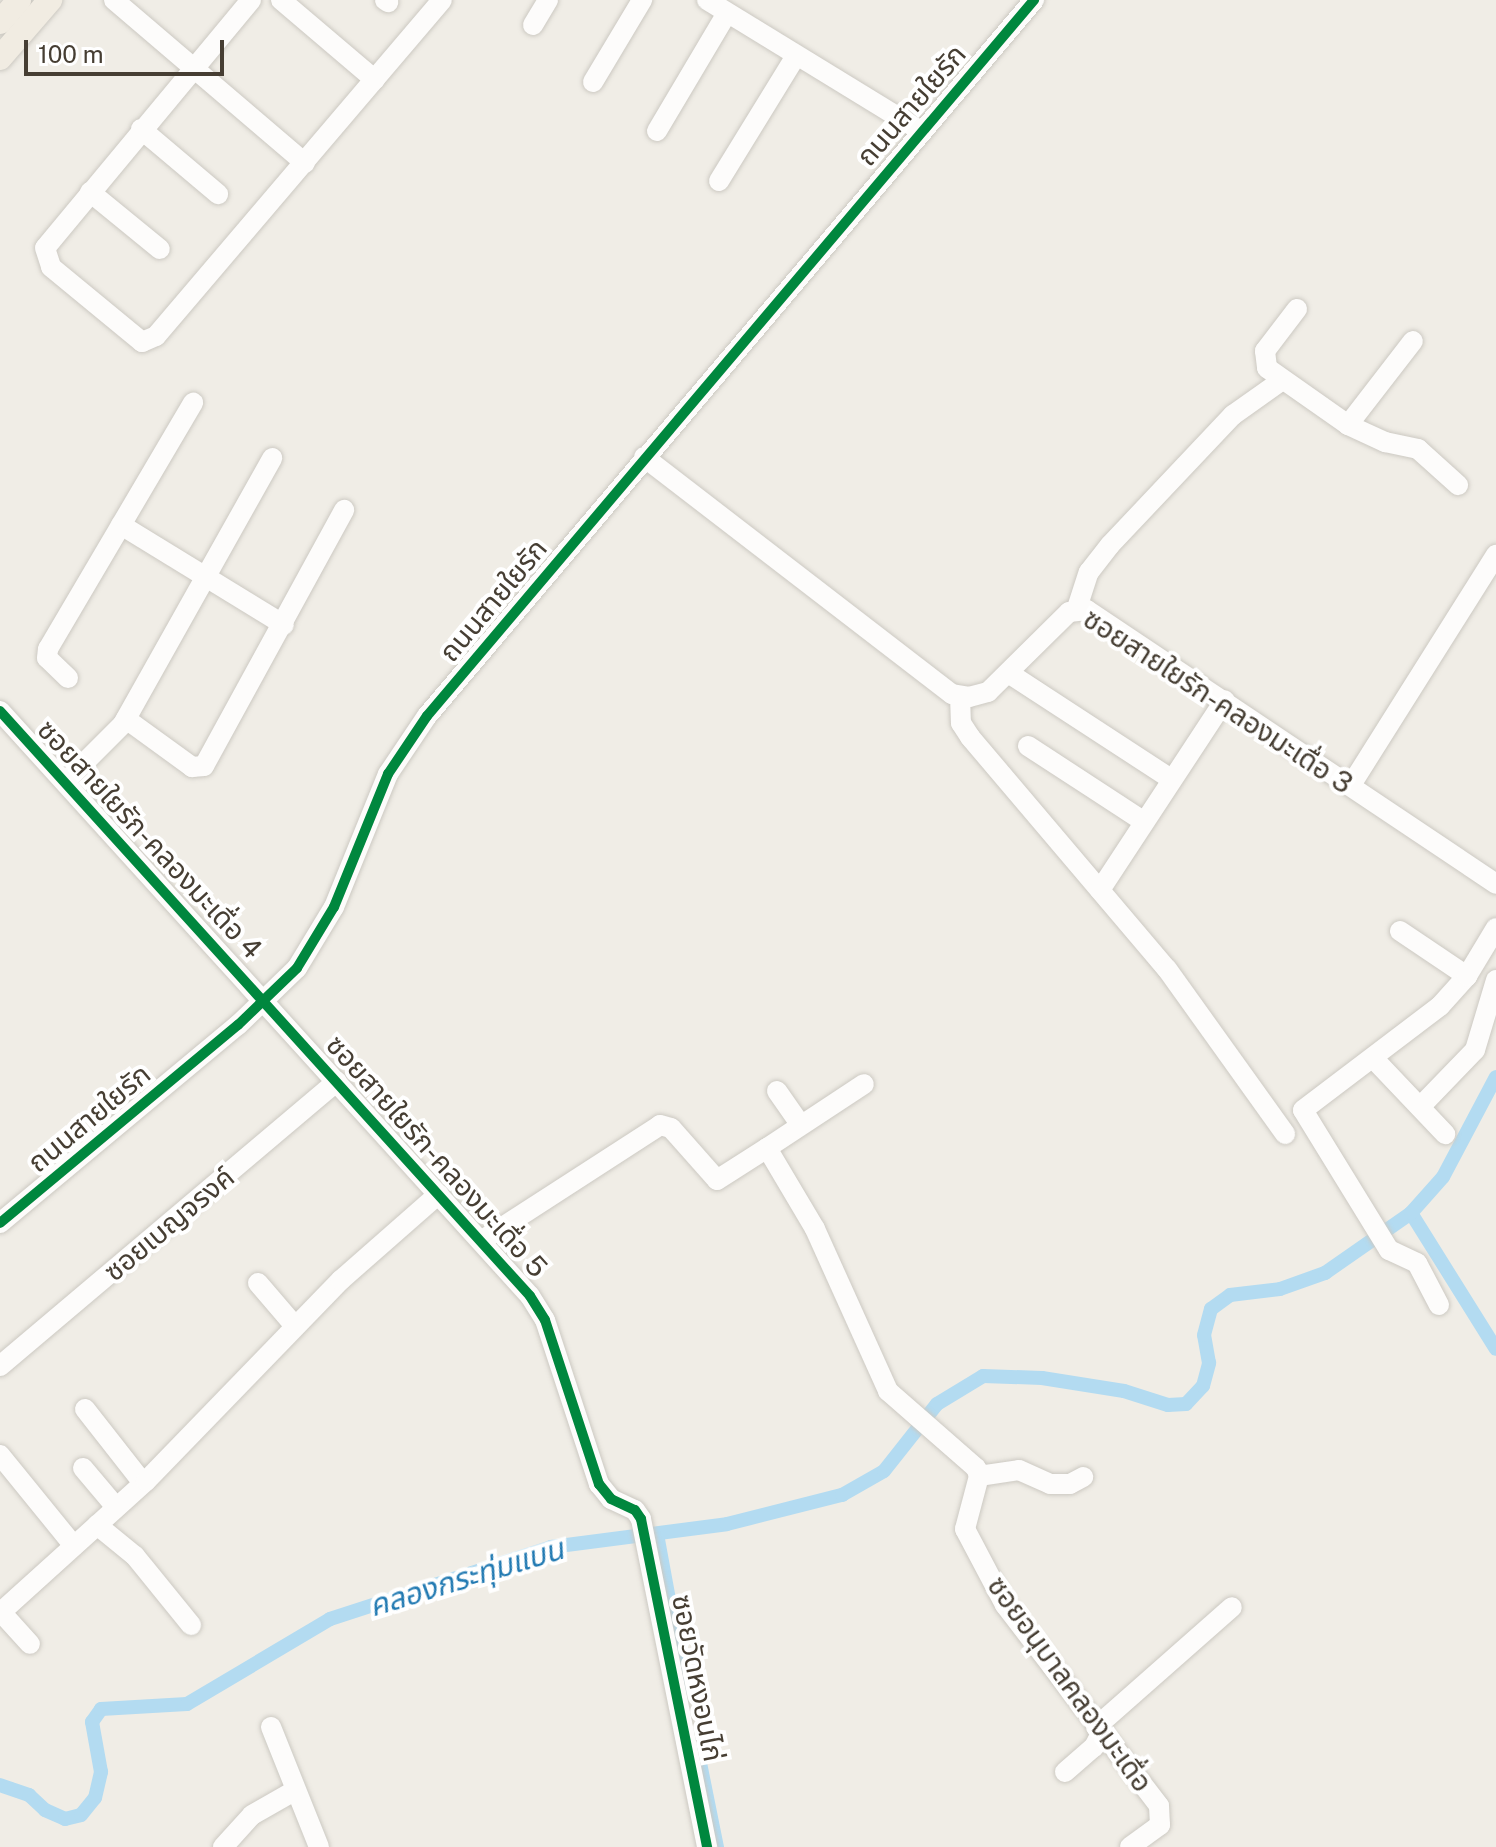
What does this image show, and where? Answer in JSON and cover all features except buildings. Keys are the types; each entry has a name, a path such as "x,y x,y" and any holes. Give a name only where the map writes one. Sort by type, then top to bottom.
{"main road":[{"path":"0,22 19,0"},
{"path":"0,58 50,0"}],"street":[{"path":"114,0 305,163"},
{"path":"251,0 45,248 45,259 148,343 442,0"},
{"path":"281,0 375,80"},
{"path":"533,25 548,0"},
{"path":"593,82 642,0"},
{"path":"707,0 919,130"},
{"name":"ถนนสายใยรัก","path":"0,1223 297,968 321,930 377,798 406,744 919,130 1034,0"},
{"path":"657,131 727,13"},
{"path":"719,181 796,56"},
{"path":"141,129 218,194"},
{"path":"90,192 160,249"},
{"path":"1297,309 1265,351 1267,368 1281,381 1348,425 1385,442 1418,449 1458,485"},
{"path":"1348,425 1413,341"},
{"path":"1077,608 1089,572 1110,545 1233,415 1281,381"},
{"path":"68,678 47,658 48,649 193,403"},
{"path":"644,457 960,696 961,723 970,737 1167,969 1285,1134"},
{"path":"65,782 95,758 126,719 272,458"},
{"path":"126,719 192,767 204,766 284,625 344,510"},
{"path":"121,525 204,579 284,625"},
{"path":"1351,785 1496,555"},
{"name":"ซอยสายใยรัก-คลองมะเดื่อ 3","path":"960,696 988,692 1077,608 1225,700 1496,884"},
{"path":"1010,674 1171,779"},
{"path":"1100,890 1225,700"},
{"name":"ซอยสายใยรัก-คลองมะเดื่อ 4","path":"0,711 264,999"},
{"path":"1028,746 1143,821"},
{"path":"1439,1305 1417,1263 1389,1250 1303,1110 1430,1014 1467,976 1496,928"},
{"path":"1400,931 1467,976"},
{"path":"1420,1107 1475,1050 1496,980"},
{"name":"ซอยสายใยรัก-คลองมะเดื่อ 5","path":"264,999 530,1296 545,1320 599,1484 611,1499 635,1510 641,1519"},
{"path":"1373,1058 1445,1134"},
{"name":"ซอยเบญจรงค์","path":"0,1366 337,1081"},
{"path":"481,1241 660,1125 671,1128 717,1180 864,1084"},
{"path":"777,1091 800,1124"},
{"path":"767,1148 815,1229 874,1367 902,1409 970,1460 979,1476 1019,1470 1050,1484 1070,1484 1083,1477"},
{"path":"30,1644 1,1613 143,1483 294,1325 439,1194"},
{"path":"258,1283 294,1325"},
{"path":"85,1409 143,1483"},
{"path":"2,1462 74,1546"},
{"path":"83,1468 116,1507"},
{"name":"ซอยอนุบาลคลองมะเดื่อ","path":"979,1476 965,1529 974,1551 1005,1605 1163,1813 1160,1825 1130,1847"},
{"name":"ซอยวัดหงอนไก่","path":"641,1519 707,1847"},
{"path":"97,1525 135,1556 191,1625"},
{"path":"1065,1772 1094,1747 1099,1730 1232,1607"},
{"path":"271,1727 294,1791 319,1847"},
{"path":"223,1847 252,1815 294,1791"}],"waterway":[{"name":"คลองกระทุ่มแบน","path":"0,1785 29,1795 45,1810 65,1819 81,1815 95,1798 101,1772 92,1722 101,1709 187,1704 330,1619 551,1547 727,1524 842,1495 884,1471 937,1404 983,1376 1042,1378 1124,1391 1168,1405 1186,1404 1203,1386 1209,1363 1204,1335 1211,1309 1230,1295 1280,1289 1325,1273 1411,1213 1443,1177 1496,1077"},
{"path":"1411,1213 1496,1349"},
{"path":"657,1534 685,1687"},
{"path":"700,1763 717,1847"}],"cycle path":[{"path":"0,1223 238,1025 297,968 334,907 388,774 427,716 1034,0"},
{"path":"0,711 530,1296 545,1320 599,1484 611,1499 635,1510 641,1519 707,1847"}]}
